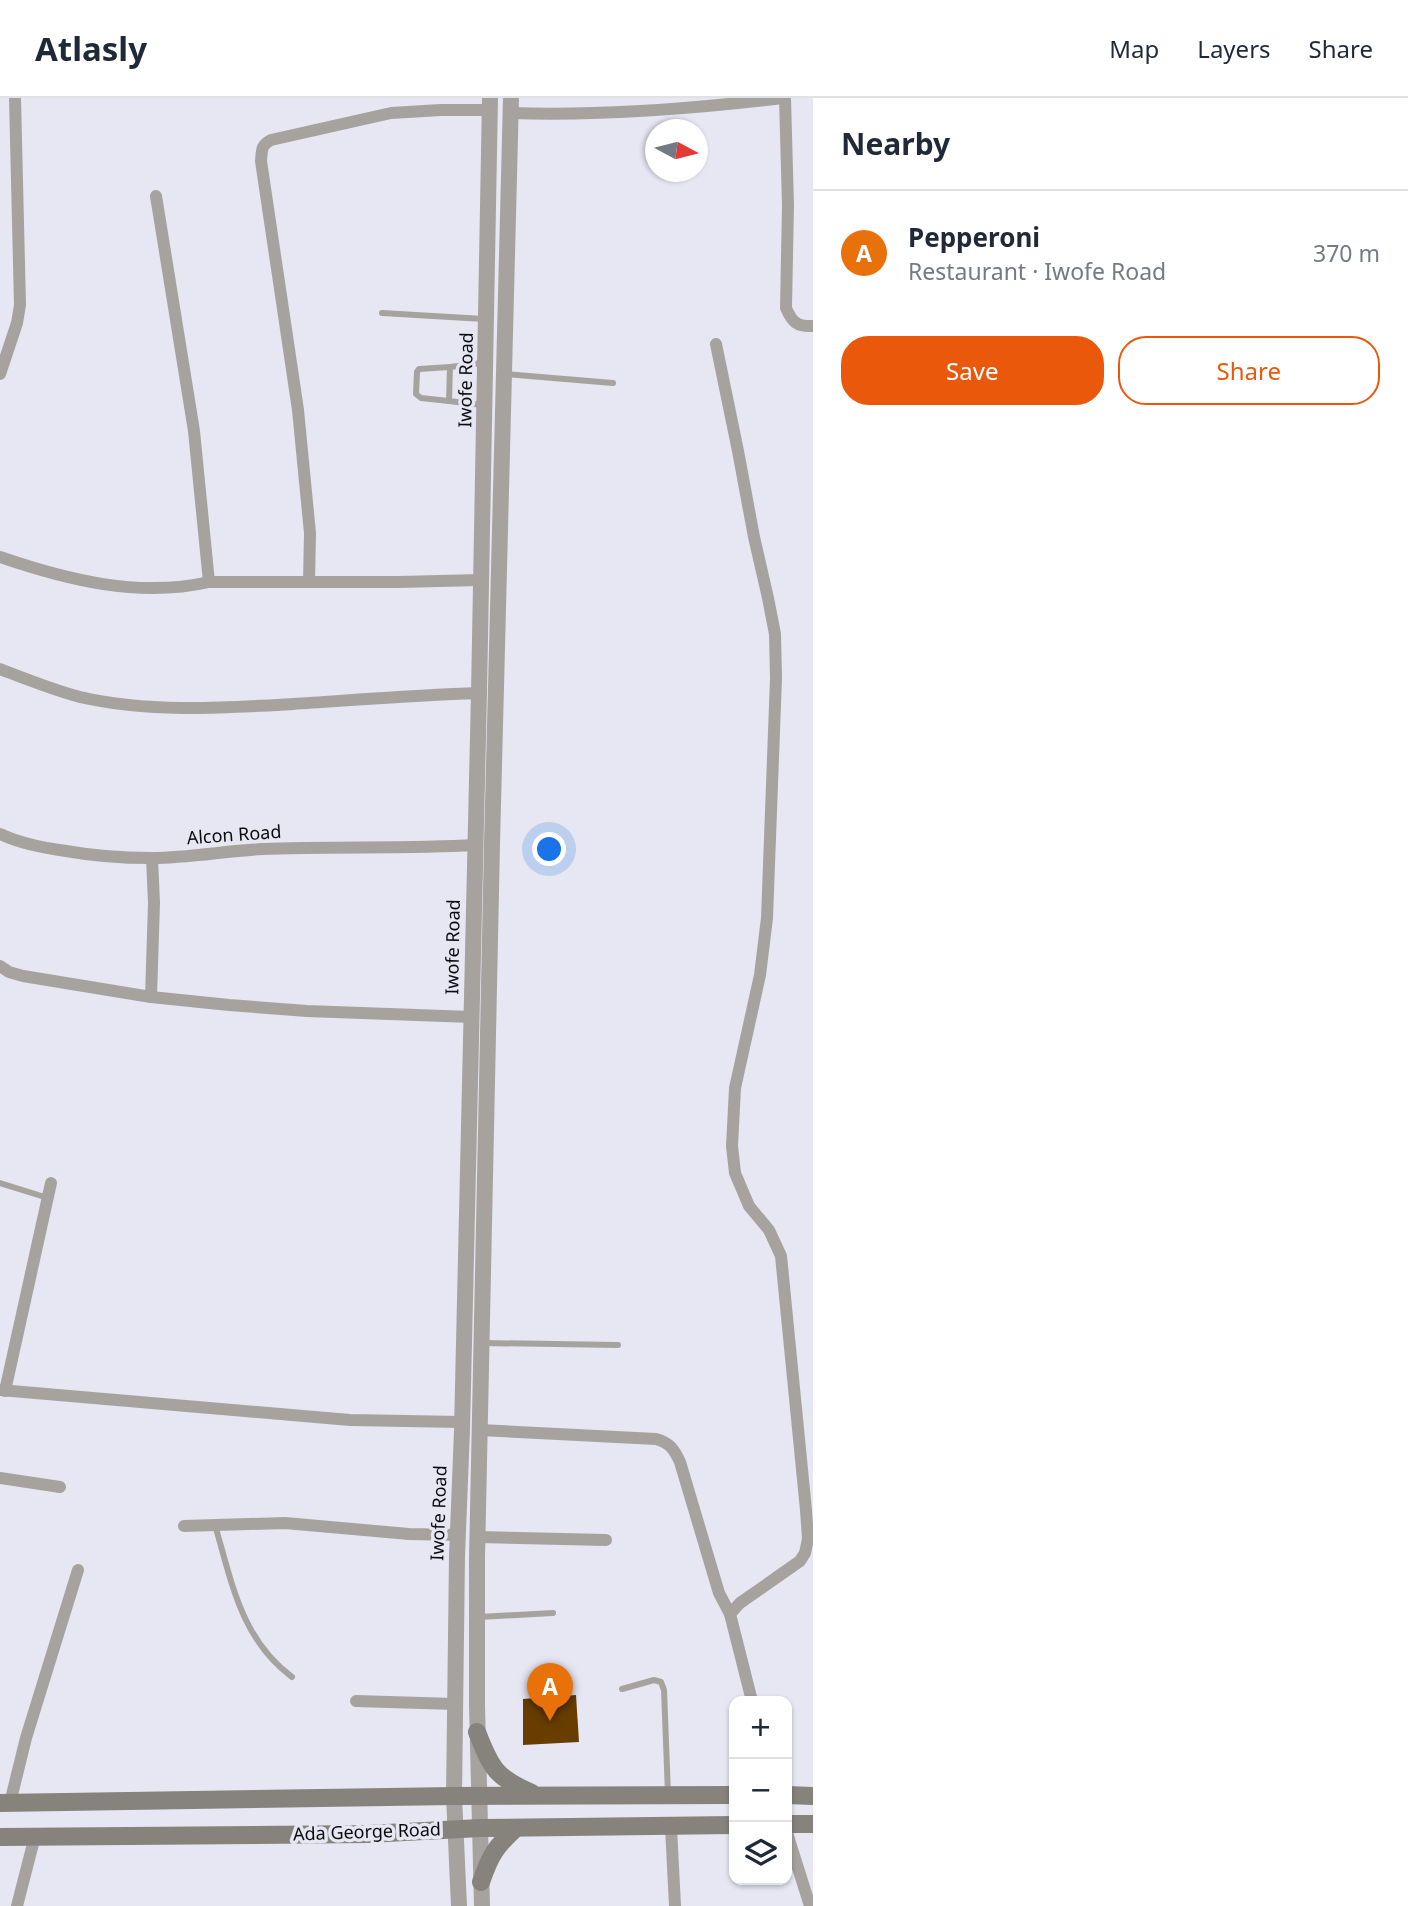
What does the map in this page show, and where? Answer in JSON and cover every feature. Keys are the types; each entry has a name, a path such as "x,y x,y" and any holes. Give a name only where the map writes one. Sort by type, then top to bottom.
{"main road":[{"path":"477,1732 495,1771 511,1784 539,1796"},
{"name":"Ada George Road","path":"5,1803 729,1795"},
{"path":"792,1795 813,1796"},
{"path":"792,1824 813,1824"},
{"name":"Ada George Road","path":"0,1837 368,1834 480,1828 729,1825"},
{"path":"481,1882 495,1849 516,1828"}],"street":[{"path":"0,374 17,323 20,305 15,98"},
{"path":"511,106 558,114 630,113 784,98 788,205 786,308 791,321 798,325 813,326"},
{"path":"309,582 310,533 298,410 261,161 262,147 271,140 391,113 489,104"},
{"name":"Iwofe Road","path":"458,1906 454,1796 455,1704 479,693 489,104"},
{"name":"Iwofe Road","path":"482,1906 477,1732 478,1537 511,106"},
{"path":"156,196 194,431 209,582"},
{"path":"716,344 771,610 775,634 776,677 767,918 760,975 735,1088 732,1146 735,1173 749,1206 769,1230 781,1256 802,1459 807,1539 805,1553 800,1561 740,1603 730,1614"},
{"path":"0,557 60,575 111,586 171,588 209,582 480,580"},
{"path":"0,668 80,697 180,708 226,708 479,693"},
{"name":"Alcon Road","path":"0,834 28,845 96,856 152,858 259,849 475,845"},
{"path":"151,997 154,903 152,858"},
{"path":"0,965 9,972 23,976 151,997 307,1011 471,1017"},
{"path":"51,1183 2,1391 350,1420 461,1422"},
{"path":"481,1430 656,1439 667,1442 680,1462 719,1593 730,1614 751,1696"},
{"path":"0,1478 60,1488"},
{"path":"184,1526 285,1523 409,1534 458,1535"},
{"path":"478,1537 606,1540"},
{"path":"5,1803 78,1570"},
{"path":"356,1701 455,1704"},
{"path":"671,1827 675,1906"},
{"path":"18,1906 35,1836"},
{"path":"792,1849 810,1906"}],"lane":[{"path":"383,313 486,319"},
{"path":"484,406 421,398 416,394 419,369 485,363"},
{"path":"449,401 450,367"},
{"path":"503,374 613,383"},
{"path":"0,1183 48,1198"},
{"path":"483,1343 618,1345"},
{"path":"215,1525 237,1599 256,1641 278,1667 292,1677"},
{"path":"477,1617 553,1613"},
{"path":"622,1689 654,1680 661,1682 664,1690 668,1796"}],"building":[{"path":"576,1695 579,1742 523,1745 523,1699"}],"place":[{"name":"Pepperoni","path":"550,1721"}]}
